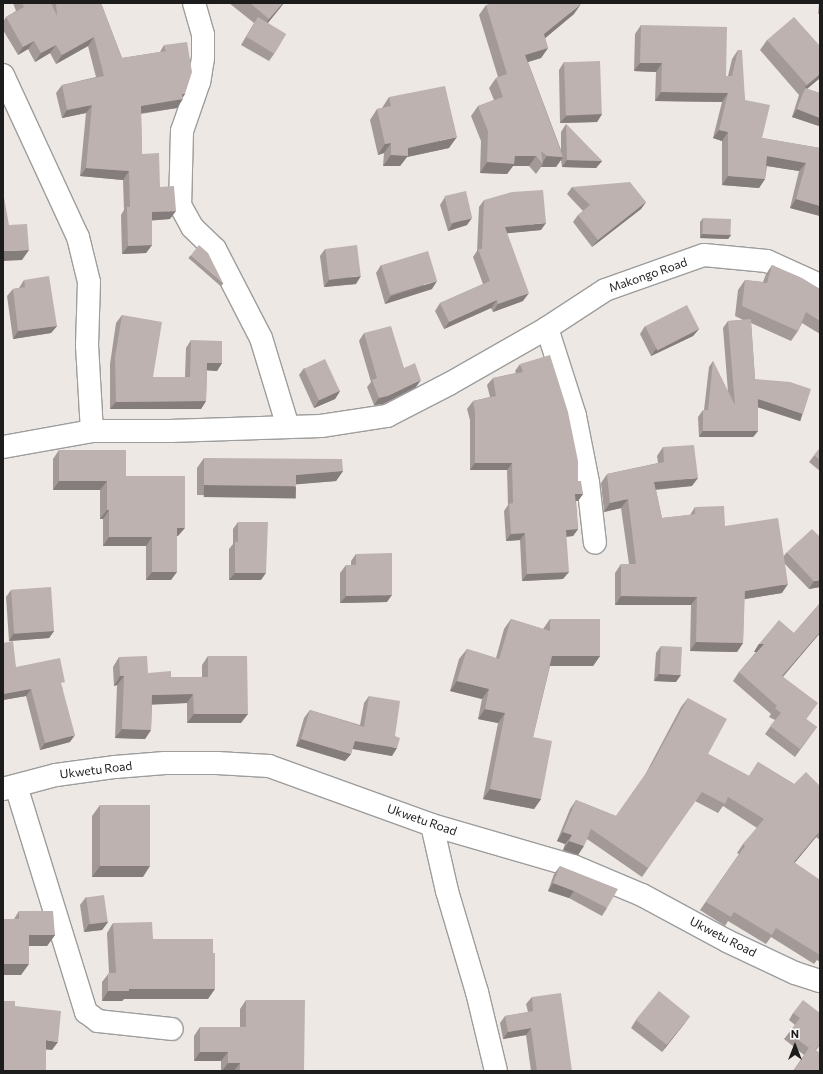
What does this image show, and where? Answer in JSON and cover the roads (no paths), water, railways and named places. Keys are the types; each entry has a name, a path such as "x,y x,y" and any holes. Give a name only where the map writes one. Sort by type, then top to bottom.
{"street":[{"path":"194,3 203,35 203,58 199,82 182,131 180,205 192,227 215,249 261,338 288,428"},
{"path":"3,75 78,237 89,282 87,345 92,431"},
{"name":"Makongo Road","path":"3,447 92,431 288,428 321,426 386,416 449,384 547,328 605,290 704,255 767,261 820,285"},
{"path":"547,328 575,416 588,482 595,543"},
{"name":"Ukwetu Road","path":"10,788 56,775 164,763 216,763 269,766 432,825 573,866 642,895 727,941 795,973 820,981"},
{"path":"10,788 86,1012 98,1021 172,1029"},
{"path":"432,825 446,891 477,992 496,1071"}]}
